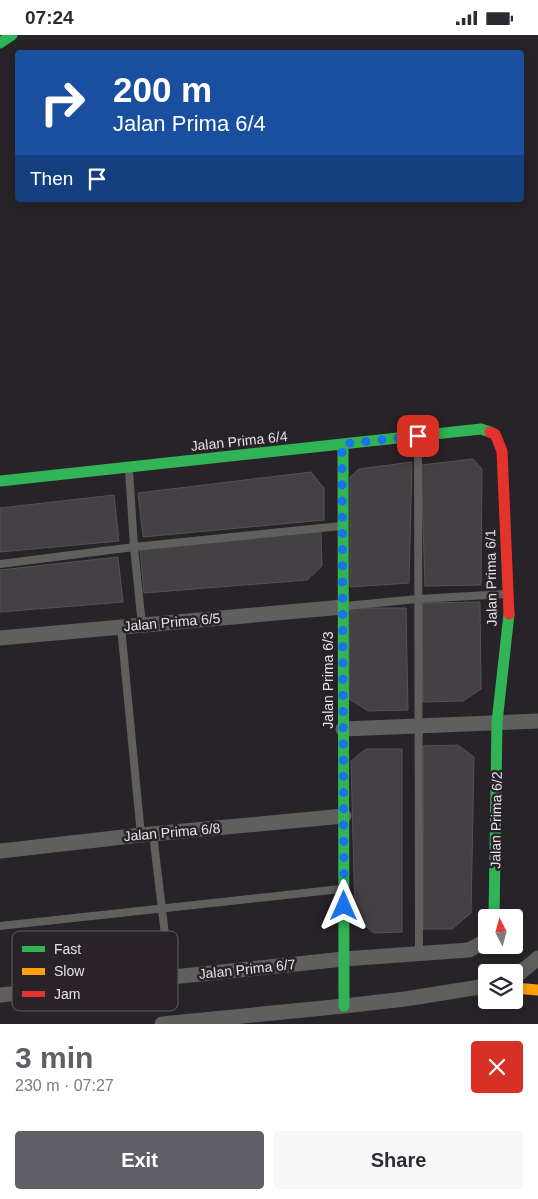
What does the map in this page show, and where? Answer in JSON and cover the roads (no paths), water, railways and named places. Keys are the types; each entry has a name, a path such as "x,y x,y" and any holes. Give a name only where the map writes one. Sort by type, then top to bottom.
{"main road":[{"path":"0,43 12,35"},
{"name":"Jalan Prima 6/4","path":"0,481 481,429 495,434"},
{"name":"Jalan Prima 6/1","path":"495,434 502,451 509,623 498,722"},
{"name":"Jalan Prima 6/3","path":"342,444 344,1006"},
{"name":"Jalan Prima 6/2","path":"494,909 498,722"},
{"path":"523,983 538,990"}],"street":[{"name":"Jalan Prima 6/5","path":"0,638 343,607"},
{"path":"343,729 538,721"},
{"name":"Jalan Prima 6/8","path":"0,851 344,816"},
{"path":"344,959 469,950 478,945"},
{"path":"523,972 538,958"},
{"name":"Jalan Prima 6/7","path":"178,976 344,959"},
{"path":"523,977 538,971"},
{"path":"162,1024 405,999 478,987"}],"lane":[{"path":"418,436 419,953"},
{"path":"129,468 134,547 142,625"},
{"path":"0,564 134,547 343,525"},
{"path":"343,607 418,599 508,594"},
{"path":"121,627 147,835 164,931"},
{"path":"0,925 344,889"}]}
